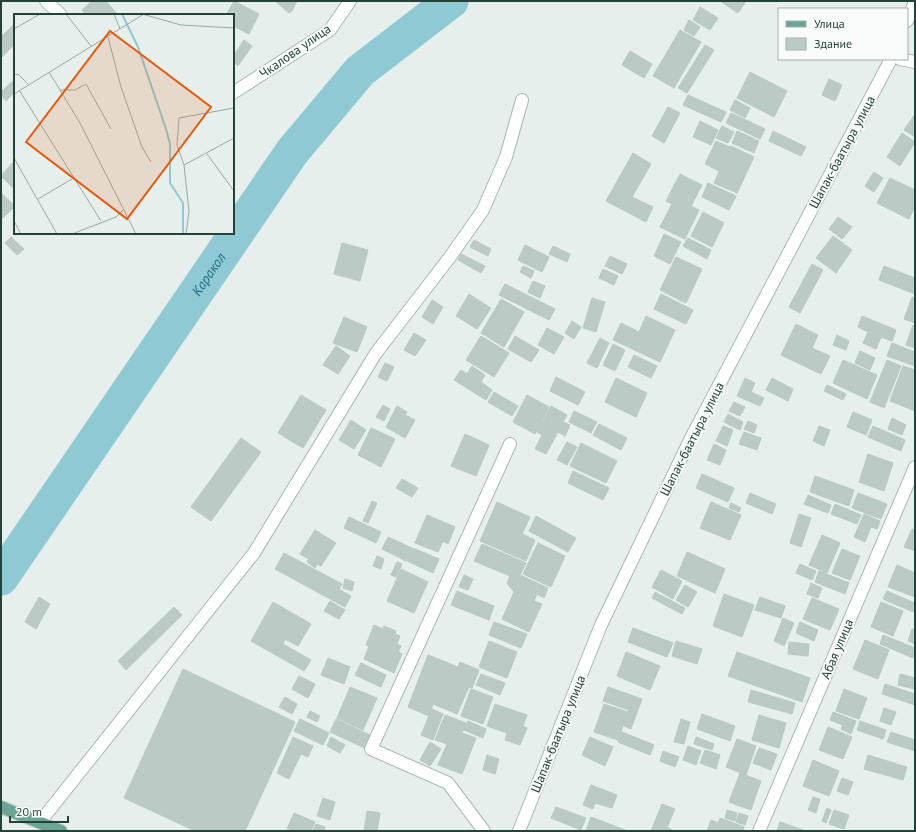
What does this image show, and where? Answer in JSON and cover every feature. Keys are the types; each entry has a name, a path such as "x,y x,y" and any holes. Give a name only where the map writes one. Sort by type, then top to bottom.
{"main road":[{"path":"1,807 61,831"}],"street":[{"path":"46,1 61,14"},
{"name":"Чкалова улица","path":"234,92 330,30 350,1"},
{"path":"908,19 915,2"},
{"name":"Шапак-баатыра улица","path":"519,831 601,625 684,452 890,60"},
{"path":"905,60 915,62"},
{"path":"40,822 254,553 376,353 450,257 483,210 506,157 522,100"},
{"path":"484,831 448,783 371,749 510,444"},
{"name":"Абая улица","path":"759,831 915,468"}],"building":[{"path":"92,1 106,1 117,14 85,14 82,10"},
{"path":"234,1 259,14 249,34 234,26 234,14 227,14"},
{"path":"275,1 297,1 292,11 289,13"},
{"path":"720,1 746,1 738,13"},
{"path":"700,7 718,18 710,30 693,20"},
{"path":"689,20 700,27 694,36 684,30"},
{"path":"14,24 14,45 1,58 1,37"},
{"path":"680,30 701,42 674,88 653,76"},
{"path":"244,40 252,46 238,66 234,62 234,55"},
{"path":"705,45 714,50 687,93 678,88"},
{"path":"630,51 652,64 644,78 622,65"},
{"path":"750,72 787,91 774,117 737,98"},
{"path":"829,79 842,85 835,101 822,95"},
{"path":"14,80 14,93 6,101 1,95 1,92"},
{"path":"688,95 726,112 721,122 683,105"},
{"path":"735,100 750,108 745,118 730,110"},
{"path":"668,107 680,113 664,143 652,136"},
{"path":"731,113 765,129 760,139 726,123"},
{"path":"915,114 915,137 904,130"},
{"path":"700,121 718,130 711,145 693,137"},
{"path":"722,126 734,132 728,143 716,138"},
{"path":"737,131 759,141 754,153 732,143"},
{"path":"773,131 806,147 801,156 769,141"},
{"path":"902,133 915,142 900,166 887,157"},
{"path":"716,141 730,147 719,171 705,164"},
{"path":"731,146 754,157 737,193 714,183"},
{"path":"633,153 651,164 632,197 653,207 646,222 606,201"},
{"path":"14,161 14,187 13,188 1,176"},
{"path":"874,172 883,178 874,192 865,186"},
{"path":"680,174 702,185 691,206 699,210 685,239 660,227 672,204 666,201"},
{"path":"890,178 915,190 915,206 909,219 877,203"},
{"path":"708,183 736,196 729,210 702,197"},
{"path":"1,193 14,205 14,207 1,220"},
{"path":"703,212 724,223 712,247 691,236"},
{"path":"838,217 852,227 842,239 829,229"},
{"path":"664,234 681,242 670,264 654,256"},
{"path":"833,236 852,250 836,273 816,258"},
{"path":"11,237 24,249 17,255 5,243"},
{"path":"688,238 711,250 707,259 683,246"},
{"path":"474,240 491,249 488,256 470,247"},
{"path":"342,243 368,250 360,281 334,274"},
{"path":"525,245 549,257 542,272 518,260"},
{"path":"553,246 570,254 567,262 549,254"},
{"path":"461,254 485,266 481,273 458,260"},
{"path":"610,256 627,264 622,274 605,266"},
{"path":"676,257 702,269 686,303 660,290"},
{"path":"812,264 823,270 800,313 789,307"},
{"path":"523,266 534,271 531,278 520,272"},
{"path":"884,266 915,278 915,294 879,280"},
{"path":"603,269 618,276 614,285 599,278"},
{"path":"533,281 545,286 540,298 528,292"},
{"path":"505,284 555,309 549,320 499,295"},
{"path":"469,294 491,308 477,329 456,316"},
{"path":"661,294 693,310 686,324 654,309"},
{"path":"912,297 915,298 915,323 904,319"},
{"path":"592,298 605,302 596,332 583,328"},
{"path":"501,299 524,312 504,347 481,333"},
{"path":"432,300 443,307 433,324 422,317"},
{"path":"646,316 675,330 660,362 613,340 621,323 639,332"},
{"path":"862,316 896,330 892,341 881,337 876,349 863,343 868,332 858,327"},
{"path":"344,317 367,327 357,352 333,343"},
{"path":"572,321 581,327 574,339 565,333"},
{"path":"796,324 818,335 812,348 830,356 821,374 781,355"},
{"path":"913,325 915,326 915,348 906,345"},
{"path":"547,328 564,337 554,354 538,345"},
{"path":"414,333 426,340 415,356 404,350"},
{"path":"837,335 849,341 846,350 833,345"},
{"path":"481,336 509,353 494,377 466,360"},
{"path":"515,336 539,350 531,362 508,349"},
{"path":"600,338 609,343 597,368 587,363"},
{"path":"892,343 915,352 915,366 887,356"},
{"path":"613,344 625,350 615,371 603,365"},
{"path":"336,346 350,356 338,374 323,365"},
{"path":"860,351 875,358 870,370 855,363"},
{"path":"634,355 657,366 651,378 628,367"},
{"path":"843,360 877,375 867,399 833,383"},
{"path":"887,360 901,366 884,408 870,402"},
{"path":"385,363 394,367 387,381 378,377"},
{"path":"472,366 485,375 481,382 492,390 486,400 454,380 461,370 467,374"},
{"path":"903,366 915,370 915,411 890,401"},
{"path":"556,377 585,392 578,405 550,391"},
{"path":"616,378 647,393 636,417 605,402"},
{"path":"745,378 755,383 751,392 764,398 760,406 737,396"},
{"path":"772,378 793,389 788,401 766,390"},
{"path":"827,385 846,394 843,400 824,391"},
{"path":"494,392 518,406 512,416 488,402"},
{"path":"301,395 326,410 303,448 278,433"},
{"path":"527,395 549,407 535,434 513,422"},
{"path":"734,402 745,407 740,416 729,411"},
{"path":"383,405 390,409 384,421 376,417"},
{"path":"397,406 407,412 405,415 415,420 405,438 386,427"},
{"path":"551,406 567,415 563,422 570,425 565,436 558,432 546,454 535,449 542,435 537,432"},
{"path":"574,411 597,422 591,433 569,422"},
{"path":"853,412 872,420 866,435 847,427"},
{"path":"728,414 743,422 740,430 724,422"},
{"path":"892,418 906,425 902,435 888,429"},
{"path":"351,420 366,430 354,449 339,440"},
{"path":"748,421 757,425 754,433 744,429"},
{"path":"599,424 627,438 621,450 593,435"},
{"path":"723,426 733,430 727,446 716,441"},
{"path":"819,426 830,430 824,446 813,441"},
{"path":"873,426 905,440 901,451 868,437"},
{"path":"371,428 395,439 381,467 358,455"},
{"path":"744,432 761,438 757,450 739,444"},
{"path":"465,434 489,445 476,476 451,466"},
{"path":"241,438 261,452 211,521 191,507"},
{"path":"567,442 577,447 567,465 557,460"},
{"path":"581,443 617,461 606,483 570,466"},
{"path":"714,444 726,450 720,465 707,460"},
{"path":"868,454 893,463 884,491 859,482"},
{"path":"573,471 609,488 603,500 568,483"},
{"path":"702,474 734,488 728,502 696,488"},
{"path":"815,476 854,490 849,506 810,492"},
{"path":"402,479 418,488 412,497 396,488"},
{"path":"750,493 776,504 772,514 746,503"},
{"path":"858,493 887,504 881,519 852,508"},
{"path":"808,495 831,505 828,513 804,504"},
{"path":"372,501 377,503 368,523 363,521"},
{"path":"497,502 530,517 522,534 535,540 526,561 480,541"},
{"path":"711,502 741,515 730,540 700,528"},
{"path":"731,503 741,508 739,512 729,508"},
{"path":"835,504 861,515 857,524 831,514"},
{"path":"799,514 811,518 801,547 790,543"},
{"path":"864,514 880,521 877,529 871,527 865,542 854,537"},
{"path":"427,515 455,527 448,544 443,541 438,552 415,543"},
{"path":"536,516 576,538 568,552 529,531"},
{"path":"349,517 381,532 376,543 344,528"},
{"path":"912,529 915,530 915,551 904,547"},
{"path":"315,530 336,543 321,566 317,564 315,568 307,562 309,559 300,554"},
{"path":"822,535 840,543 827,573 809,565"},
{"path":"388,537 412,548 406,561 382,549"},
{"path":"538,543 565,556 551,587 523,574"},
{"path":"482,544 526,563 520,575 548,588 544,598 537,594 534,601 542,604 529,632 502,619 514,592 507,583 510,576 474,561"},
{"path":"413,548 439,559 433,573 407,561"},
{"path":"842,549 860,556 850,580 832,573"},
{"path":"687,552 725,569 715,593 677,576"},
{"path":"284,553 342,584 339,589 351,596 345,607 275,569"},
{"path":"377,556 384,559 381,569 373,566"},
{"path":"397,562 402,564 396,577 391,575"},
{"path":"800,564 816,571 812,580 796,573"},
{"path":"897,565 915,573 915,597 888,587"},
{"path":"401,569 428,582 414,613 387,601"},
{"path":"661,570 682,581 673,599 652,587"},
{"path":"819,571 849,583 845,594 815,582"},
{"path":"464,575 473,579 468,590 459,587"},
{"path":"345,579 354,582 352,591 343,588"},
{"path":"811,583 822,588 818,598 807,594"},
{"path":"685,585 697,592 688,607 676,600"},
{"path":"457,591 494,606 489,620 451,605"},
{"path":"887,591 915,603 913,612 883,599"},
{"path":"655,592 685,608 682,614 652,598"},
{"path":"724,594 754,605 742,637 713,626"},
{"path":"39,597 50,604 36,629 25,622"},
{"path":"760,597 785,606 781,618 755,610"},
{"path":"812,598 839,609 830,630 803,619"},
{"path":"330,601 345,610 339,619 324,611"},
{"path":"273,602 311,624 298,646 285,639 283,644 311,660 304,671 251,641"},
{"path":"881,602 903,611 893,636 871,627"},
{"path":"174,607 182,615 126,670 118,661"},
{"path":"783,618 794,623 784,646 774,641"},
{"path":"494,622 527,634 521,648 489,635"},
{"path":"800,622 818,630 814,641 796,633"},
{"path":"374,625 383,629 384,626 396,631 395,634 400,636 397,644 401,646 398,652 402,654 394,673 364,659 369,646 366,645"},
{"path":"633,628 673,643 667,657 628,642"},
{"path":"912,629 915,630 915,644 908,641"},
{"path":"883,635 915,648 913,658 880,644"},
{"path":"865,640 889,650 878,679 853,669"},
{"path":"489,641 517,652 507,678 479,667"},
{"path":"676,641 702,649 697,664 672,656"},
{"path":"789,642 809,644 808,656 788,654"},
{"path":"626,652 660,666 650,690 617,676"},
{"path":"737,652 810,678 802,702 728,676"},
{"path":"428,655 458,667 460,662 479,670 472,688 469,687 457,714 433,704 429,716 408,707"},
{"path":"328,658 350,667 344,684 321,675"},
{"path":"361,663 386,675 381,687 355,675"},
{"path":"183,669 295,722 245,831 195,831 124,798"},
{"path":"481,674 505,683 500,695 476,685"},
{"path":"900,674 915,678 915,689 898,685"},
{"path":"299,676 315,684 308,698 292,689"},
{"path":"885,684 915,694 915,705 882,694"},
{"path":"350,687 377,698 363,730 337,718"},
{"path":"608,687 642,699 631,729 624,726 629,710 603,701"},
{"path":"471,689 493,697 483,724 461,716"},
{"path":"844,689 867,698 859,719 836,711"},
{"path":"751,690 795,703 792,714 748,702"},
{"path":"285,697 297,704 292,714 279,707"},
{"path":"495,704 527,715 523,726 527,728 520,745 505,740 507,733 487,726"},
{"path":"604,704 628,712 618,740 594,732"},
{"path":"884,708 896,712 891,725 880,721"},
{"path":"432,709 443,714 433,740 421,735"},
{"path":"310,711 320,716 317,722 307,717"},
{"path":"833,712 856,721 851,734 841,729 843,725 830,720"},
{"path":"702,714 735,726 730,741 697,729"},
{"path":"445,715 466,723 462,733 476,738 462,774 438,765 447,744 435,740"},
{"path":"759,715 786,723 779,748 752,740"},
{"path":"300,719 329,733 323,745 294,731"},
{"path":"336,719 372,736 367,749 330,732"},
{"path":"681,719 690,722 684,744 674,742"},
{"path":"468,721 486,729 483,738 464,730"},
{"path":"860,721 886,730 883,739 857,730"},
{"path":"828,727 852,737 843,759 819,750"},
{"path":"622,732 654,745 650,755 618,742"},
{"path":"891,732 915,740 915,751 887,742"},
{"path":"293,737 313,746 308,757 301,754 289,779 277,773"},
{"path":"331,737 345,745 340,753 327,746"},
{"path":"590,737 613,747 605,766 582,755"},
{"path":"696,737 714,744 712,750 694,744"},
{"path":"737,739 756,746 746,775 726,767"},
{"path":"430,742 441,749 430,766 420,760"},
{"path":"688,746 701,751 696,765 683,760"},
{"path":"759,748 777,754 771,770 753,763"},
{"path":"705,750 720,755 716,769 700,763"},
{"path":"663,751 679,757 675,767 660,761"},
{"path":"487,755 499,759 495,774 483,770"},
{"path":"868,755 907,767 903,780 864,769"},
{"path":"813,760 839,771 829,796 803,786"},
{"path":"740,773 761,781 751,810 729,802"},
{"path":"842,778 853,782 848,795 837,791"},
{"path":"591,785 617,795 612,808 595,803 593,809 583,805"},
{"path":"813,797 820,799 816,813 808,810"},
{"path":"323,798 335,802 330,820 317,816"},
{"path":"662,804 675,809 667,827 672,830 651,831"},
{"path":"556,807 586,818 581,830 551,818"},
{"path":"827,808 831,810 826,823 822,821"},
{"path":"727,810 737,813 735,821 725,818"},
{"path":"834,810 849,815 844,829 829,824"},
{"path":"367,811 380,813 377,831 364,831"},
{"path":"294,813 315,822 311,831 287,829"},
{"path":"739,813 748,816 745,825 736,822"},
{"path":"591,817 628,831 586,831"},
{"path":"720,818 744,827 743,831 707,831 711,820 718,823"},
{"path":"780,822 806,831 777,831"},
{"path":"316,824 325,827 324,831 313,831"}],"waterway":[{"name":"Каракол","path":"1,578 292,152 360,71 451,1"}]}
